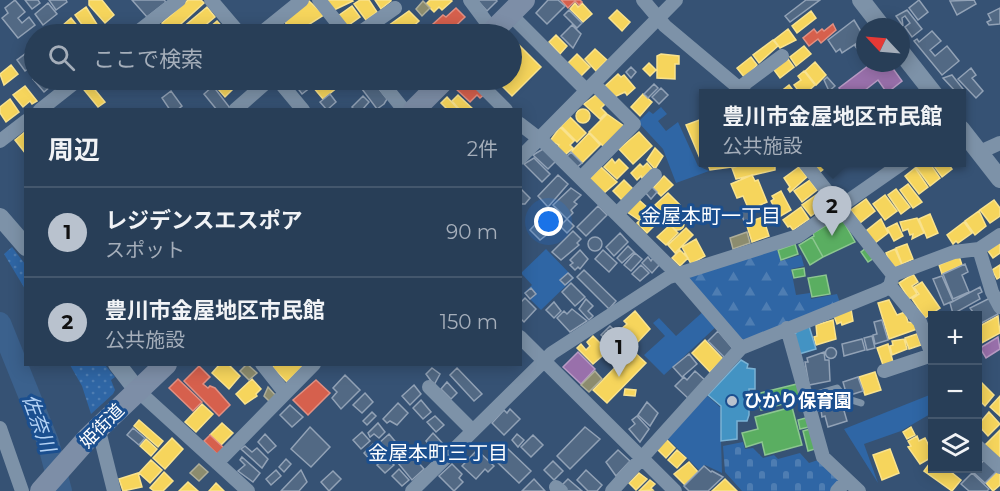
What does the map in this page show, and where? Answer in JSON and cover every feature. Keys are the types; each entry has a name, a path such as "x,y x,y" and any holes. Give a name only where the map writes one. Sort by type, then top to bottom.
{"main road":[{"path":"500,24 517,7"},
{"path":"416,108 434,90"},
{"name":"姫街道","path":"41,491 93,433 164,366"}],"street":[{"path":"148,24 178,0"},
{"path":"211,0 231,24"},
{"path":"272,24 302,0"},
{"path":"319,0 337,24"},
{"path":"470,0 485,24"},
{"path":"643,0 658,18 741,89"},
{"path":"522,156 676,0"},
{"path":"861,0 875,18"},
{"path":"517,7 590,87 634,124 581,178"},
{"path":"372,24 395,8"},
{"path":"745,89 782,56"},
{"path":"910,63 931,89"},
{"path":"43,108 65,90"},
{"path":"237,108 257,90"},
{"path":"286,90 301,108"},
{"path":"388,90 402,108"},
{"path":"486,90 504,108"},
{"path":"0,141 24,123"},
{"path":"522,126 581,178 678,274 741,348"},
{"path":"966,135 1000,179"},
{"path":"980,152 1000,143"},
{"path":"808,167 920,322 928,342"},
{"path":"412,491 543,360 678,274 798,236 897,167"},
{"path":"617,214 655,175"},
{"path":"0,217 24,245"},
{"path":"612,491 741,348 787,328 845,308 891,280 954,252 979,249 1000,236"},
{"path":"979,249 992,292 1000,307"},
{"path":"787,328 823,457 859,491"},
{"path":"522,339 675,491"},
{"path":"884,371 928,357"},
{"path":"119,366 137,390 248,491"},
{"path":"264,366 285,393"},
{"path":"217,463 312,366"},
{"path":"429,387 472,430"},
{"path":"0,428 22,491"},
{"path":"93,433 114,491"},
{"path":"982,451 1000,467"},
{"path":"837,491 847,480"}],"lane":[{"path":"806,397 837,388 846,399 861,403"}],"green space":[{"path":"661,107 667,114 658,121 666,131 678,122 698,166 709,171 676,183 663,149 638,122 649,111 653,114"},
{"path":"12,247 24,263 24,287 4,254"},
{"path":"776,247 781,261 801,255 804,266 791,269 796,295 810,293 811,299 837,294 841,306 742,341 687,280 689,274"},
{"path":"546,249 574,278 541,310 524,293 532,285 522,272"},
{"path":"705,310 718,325 664,375 644,355 665,336 653,323 659,318 676,336"},
{"path":"71,366 106,366 115,377 111,380 115,390 113,394 91,414 82,386"},
{"path":"705,394 720,407 722,473 705,465 699,470 666,437"},
{"path":"928,396 928,415 901,431 864,444 878,483 844,429"},
{"path":"743,442 745,449 753,448 763,458 774,455 778,459 800,453 809,463 818,460 839,479 831,491 742,491 725,472 723,446"}],"building: 住宅":[{"path":"89,0 102,0 114,15 105,23 89,5"},
{"path":"188,0 201,0 204,3 181,24 162,23"},
{"path":"327,0 352,0 353,1 334,10"},
{"path":"360,0 369,0 377,12 366,20 354,4"},
{"path":"375,0 391,0 391,1 381,9"},
{"path":"430,0 452,1 442,10 439,7 434,12 426,4"},
{"path":"309,1 324,15 310,24 286,24 284,21"},
{"path":"575,3 578,7 582,3 592,14 583,22 570,9"},
{"path":"352,6 360,17 350,24 344,24 338,16"},
{"path":"86,7 97,24 82,24 75,15"},
{"path":"207,7 215,17 207,24 187,24"},
{"path":"617,10 630,22 622,31 609,18"},
{"path":"409,11 419,21 416,24 391,24"},
{"path":"811,11 816,18 797,33 792,26"},
{"path":"71,18 76,24 64,24"},
{"path":"788,29 796,40 780,48 774,40"},
{"path":"556,35 567,46 560,54 549,42"},
{"path":"773,40 778,46 759,63 753,55"},
{"path":"804,46 811,54 796,66 790,57"},
{"path":"522,48 541,67 522,86"},
{"path":"595,49 607,60 596,71 585,59"},
{"path":"577,54 590,67 581,76 568,63"},
{"path":"661,54 679,56 679,64 675,64 675,79 657,78 657,56"},
{"path":"751,57 757,65 745,78 737,68"},
{"path":"788,59 794,67 780,78 774,70"},
{"path":"815,62 826,75 816,85 805,71"},
{"path":"649,63 656,70 650,76 643,69"},
{"path":"11,65 18,74 4,85 0,74"},
{"path":"804,71 815,85 810,89 797,89 794,85 801,80 798,76"},
{"path":"618,74 621,77 624,75 635,88 627,95 625,92 614,97 605,86"},
{"path":"24,87 24,90 28,90 37,101 32,104 30,101 23,107 13,95"},
{"path":"84,90 95,90 105,102 98,107"},
{"path":"219,90 232,90 225,97"},
{"path":"316,90 334,90 323,99"},
{"path":"506,90 518,90 512,96"},
{"path":"643,94 652,102 640,116 631,107"},
{"path":"458,95 472,108 458,108 452,101"},
{"path":"596,95 605,104 601,108 606,113 600,119 584,104"},
{"path":"447,97 457,108 446,108 441,103"},
{"path":"10,99 19,112 6,122 0,113 0,107"},
{"path":"580,109 586,109 590,116 586,123 580,123 576,119 576,113"},
{"path":"607,114 624,126 604,147 589,132"},
{"path":"570,117 586,133 577,142 561,126"},
{"path":"699,120 699,156 686,125"},
{"path":"560,127 574,141 570,145 573,148 565,155 557,147 559,145 550,141"},
{"path":"639,132 652,146 633,164 619,149"},
{"path":"24,133 24,151 15,140"},
{"path":"589,133 600,145 582,163 571,152"},
{"path":"655,148 663,156 655,169 647,160"},
{"path":"612,159 615,163 619,159 628,168 617,179 604,167"},
{"path":"647,163 652,169 637,180 631,173 640,164 643,167"},
{"path":"601,167 617,182 604,193 589,179"},
{"path":"709,167 731,167 710,170"},
{"path":"775,167 775,170 736,179 732,168"},
{"path":"799,167 807,177 790,192 788,189 790,187 784,178"},
{"path":"816,167 826,167 820,172"},
{"path":"916,167 932,167 940,178 930,186"},
{"path":"935,167 951,167 952,169 942,177"},
{"path":"915,168 928,187 919,194 905,176"},
{"path":"752,175 755,181 758,180 767,202 749,210 743,196 737,198 731,184"},
{"path":"664,176 673,185 661,196 653,188"},
{"path":"624,180 633,189 622,200 613,191"},
{"path":"810,180 817,190 802,202 794,191"},
{"path":"908,184 922,202 913,208 900,190"},
{"path":"896,189 910,207 901,214 888,195"},
{"path":"781,191 791,210 779,217 771,201 774,199 772,196"},
{"path":"668,193 680,205 677,207 680,211 675,216 670,211 666,216 655,205"},
{"path":"819,193 827,204 811,216 802,205"},
{"path":"885,195 897,211 885,220 873,204"},
{"path":"866,199 875,211 860,223 851,210"},
{"path":"639,200 649,209 639,220 627,212"},
{"path":"994,200 1000,208 1000,216 990,223 980,210"},
{"path":"801,207 809,219 793,230 783,220"},
{"path":"652,208 662,218 647,233 637,223"},
{"path":"979,211 986,226 975,235 965,221"},
{"path":"930,214 938,233 927,238 919,219"},
{"path":"763,217 769,236 752,242 746,223"},
{"path":"680,218 684,224 680,230 676,230 672,222"},
{"path":"917,218 924,233 912,239 913,234 910,235 908,229 903,231 900,222"},
{"path":"881,219 888,233 875,243 866,231"},
{"path":"964,222 972,233 953,244 947,235"},
{"path":"897,223 903,236 894,241 887,228"},
{"path":"670,225 678,233 666,245 657,237"},
{"path":"686,228 693,235 675,253 668,245"},
{"path":"696,239 705,256 691,264 682,247"},
{"path":"1000,242 1000,253 993,258 988,251"},
{"path":"907,244 913,259 902,264 896,248"},
{"path":"895,249 902,265 892,268 886,253"},
{"path":"680,250 688,258 680,266 672,258"},
{"path":"959,256 962,265 942,274 939,265"},
{"path":"1000,265 1000,277 997,279 992,270"},
{"path":"913,274 918,282 912,286 917,294 909,299 899,283"},
{"path":"922,282 940,308 936,311 928,311 928,316 925,318 912,299 919,294 914,287"},
{"path":"889,300 897,315 905,312 908,322 915,323 917,329 889,339 878,303"},
{"path":"851,309 853,321 842,325 841,322 837,324 834,316"},
{"path":"635,311 650,329 635,345 620,330 627,324 624,321"},
{"path":"998,316 1000,333 982,343 982,325"},
{"path":"833,320 836,339 816,345 814,337 817,336 816,325"},
{"path":"917,334 921,345 909,349 905,338"},
{"path":"593,336 608,351 593,364 577,348 581,344 586,350 590,346 587,342"},
{"path":"904,339 907,349 892,355 890,346 893,345 892,341"},
{"path":"705,340 723,359 710,372 692,353"},
{"path":"888,344 893,362 883,365 877,348"},
{"path":"632,350 646,363 607,403 593,390"},
{"path":"218,366 230,366 240,376 229,389 212,373"},
{"path":"273,366 303,366 287,382"},
{"path":"875,372 881,390 865,395 859,377"},
{"path":"252,379 261,389 256,394 257,396 245,404 236,394"},
{"path":"982,383 994,395 985,406 982,403"},
{"path":"625,389 636,390 635,396 624,395"},
{"path":"1000,396 1000,416 990,407"},
{"path":"202,404 213,414 196,432 185,422"},
{"path":"989,412 1000,424 988,436 982,429 982,420"},
{"path":"139,420 163,441 158,447 134,426"},
{"path":"222,423 233,433 221,445 210,435"},
{"path":"911,427 915,435 907,439 903,432"},
{"path":"1000,430 1000,461 984,446"},
{"path":"917,436 919,441 925,438 928,444 928,459 920,464 908,447 911,446 908,441"},
{"path":"172,438 183,449 165,469 153,458"},
{"path":"146,439 157,449 151,456 140,446"},
{"path":"666,439 675,448 666,458 657,449"},
{"path":"890,449 899,473 882,480 873,455"},
{"path":"677,450 686,458 677,468 668,460"},
{"path":"151,460 162,470 150,483 139,473"},
{"path":"689,462 698,472 685,485 674,474"},
{"path":"928,466 928,473 952,473 961,480 952,491 924,471"},
{"path":"997,471 1000,474 1000,485 993,491 986,483"},
{"path":"164,472 173,481 163,491 154,491 150,488"},
{"path":"138,473 142,487 123,491 119,479"},
{"path":"639,473 647,479 636,490 629,483"},
{"path":"725,479 737,491 712,491"},
{"path":"650,480 655,484 651,488 653,490 639,491"},
{"path":"188,482 198,491 179,491"},
{"path":"216,483 224,491 209,491"}],"building: 商業":[{"path":"561,0 580,0 582,2 579,5 575,1 568,8"},
{"path":"456,8 465,17 458,24 433,24 443,15 446,17"},
{"path":"833,24 836,30 821,43 818,39 809,46 803,38 814,29 817,33"},
{"path":"457,90 481,90 485,94 480,98 477,95 470,102"},
{"path":"199,366 210,377 203,384 208,388 210,386 215,388 230,405 219,416 184,381"},
{"path":"178,379 202,402 193,411 169,388"},
{"path":"316,380 330,393 308,415 293,400"},
{"path":"210,435 224,448 218,455 204,441"}],"building: 業務":[{"path":"860,72 896,72 902,81 892,89 884,89 878,80 866,89 840,89"},
{"path":"998,337 1000,349 986,358 982,347"},
{"path":"578,352 595,369 581,384 563,367"}],"building: 教育":[{"name":"ひかり保育園","path":"809,326 816,349 799,354 794,334 796,330"},
{"name":"ひかり保育園","path":"741,360 748,364 747,368 755,369 755,389 749,389 749,415 747,421 737,421 737,439 721,441 721,406 708,395"}],"building: 公共":[{"path":"841,217 855,242 823,257 812,237 813,233"},
{"path":"812,237 823,257 810,265 799,245"},
{"path":"795,244 798,254 781,260 778,250"},
{"path":"866,248 874,258 868,262 861,252"},
{"path":"804,268 805,276 794,278 792,270"},
{"path":"826,275 830,294 812,297 808,278"},
{"path":"797,384 801,399 761,410 756,394"},
{"path":"792,407 802,445 765,455 762,442 746,447 742,433 758,429 755,417"},
{"path":"806,418 809,427 800,429 798,420"},
{"path":"810,429 815,449 808,451 803,431"}],"building: 工業":[{"path":"423,1 430,8 422,16 416,9"},
{"path":"747,232 750,243 733,249 730,238"},
{"path":"245,366 249,366 257,373 249,380 240,371"},
{"path":"595,371 602,379 589,392 581,385"},
{"path":"268,387 277,397 271,403 264,396"},
{"path":"199,464 208,472 199,481 190,473"}],"building: その他":[{"path":"15,0 25,12 18,18 22,23 29,17 34,24 24,24 24,33 18,38 2,18 8,13 5,8"},
{"path":"25,0 38,0 40,3 32,9"},
{"path":"49,0 66,0 67,2 56,10"},
{"path":"132,0 164,0 166,2 147,17"},
{"path":"477,0 496,0 497,1 487,11"},
{"path":"548,0 558,0 565,6 547,24 536,13"},
{"path":"806,0 820,0 790,22 785,16"},
{"path":"919,0 928,12 918,20 909,8"},
{"path":"974,0 976,4 957,15 950,1"},
{"path":"48,3 57,14 42,24 35,14"},
{"path":"1000,8 1000,24 989,25 987,22 991,20 988,14"},
{"path":"569,10 582,23 577,28 564,15"},
{"path":"907,10 922,29 912,37 910,18 896,16"},
{"path":"854,20 856,44 842,53 840,49 836,52 828,40"},
{"path":"572,25 581,34 573,48 561,36"},
{"path":"932,31 941,41 930,50 935,56 947,46 959,61 942,75 914,41 917,39 919,42"},
{"path":"24,55 24,70 17,60"},
{"path":"631,67 636,72 631,78 626,72"},
{"path":"971,68 976,75 972,78 983,91 976,98 958,79"},
{"path":"952,75 963,89 953,89 943,78"},
{"path":"827,77 835,86 828,89 824,80"},
{"path":"654,84 658,88 648,98 644,94"},
{"path":"661,88 668,95 659,104 652,97"},
{"path":"208,90 216,90 230,108 215,108 204,94"},
{"path":"363,90 380,90 387,99 384,104 376,108"},
{"path":"171,91 182,106 169,108 162,98"},
{"path":"330,94 336,102 329,108 325,108 320,102"},
{"path":"363,96 369,102 364,108 352,107"},
{"path":"543,149 556,161 548,169 533,155"},
{"path":"571,152 582,163 576,168 566,157"},
{"path":"534,158 550,174 542,182 524,164"},
{"path":"558,175 568,184 548,207 538,196"},
{"path":"651,186 657,192 651,199 645,192"},
{"path":"571,188 581,195 574,202 577,204 567,219 553,205"},
{"path":"522,190 530,198 522,204"},
{"path":"598,206 607,215 586,236 577,227"},
{"path":"748,210 751,219 744,221 741,213"},
{"path":"543,216 545,218 548,216 558,226 540,240 530,230"},
{"path":"567,219 574,226 567,233 560,226"},
{"path":"573,231 581,239 577,243 579,245 561,260 552,252"},
{"path":"620,233 628,242 614,256 606,247"},
{"path":"592,237 598,237 602,244 598,251 592,251 588,247 588,241"},
{"path":"628,246 634,252 622,263 617,258"},
{"path":"580,250 588,259 580,269 578,267 575,270 570,265 573,263 570,260"},
{"path":"603,250 617,263 609,272 595,259"},
{"path":"635,253 642,259 631,271 624,265"},
{"path":"648,257 651,261 653,258 660,264 652,273 642,263"},
{"path":"965,264 968,272 962,275 969,292 953,299 943,274"},
{"path":"641,265 649,273 640,281 632,274"},
{"path":"584,270 616,301 609,309 577,277"},
{"path":"568,273 573,278 565,285 560,280"},
{"path":"942,276 953,301 944,305 933,279"},
{"path":"571,283 585,297 575,306 562,292"},
{"path":"980,287 982,292 978,294 980,299 958,311 952,311 950,303"},
{"path":"531,288 536,294 530,299 525,293"},
{"path":"525,298 536,309 524,322 522,320 522,301"},
{"path":"990,298 998,314 982,323 982,311 972,311 970,308"},
{"path":"586,299 593,306 588,311 593,316 589,320 579,309"},
{"path":"554,302 561,311 554,318 546,310"},
{"path":"572,309 587,321 570,332 557,318 564,311 567,314"},
{"path":"882,320 888,340 875,344 873,335 877,334 874,322"},
{"path":"610,326 622,337 608,351 605,348 610,343 601,335"},
{"path":"718,331 735,351 727,360 708,341"},
{"path":"872,336 875,348 867,350 864,338"},
{"path":"862,339 865,350 844,356 842,344"},
{"path":"831,348 835,349 835,357 831,358 827,357 826,353 827,349"},
{"path":"824,352 825,360 829,360 830,381 809,385 805,362 808,362 807,358"},
{"path":"689,354 697,364 682,377 673,367"},
{"path":"432,368 440,374 434,385 426,374"},
{"path":"457,368 482,394 474,401 450,375"},
{"path":"695,371 706,381 689,399 675,386 684,377 687,380"},
{"path":"345,375 360,390 341,409 332,398 337,392 333,388"},
{"path":"858,377 863,391 847,396 843,382"},
{"path":"447,382 457,393 451,399 441,389"},
{"path":"414,385 421,394 410,405 402,396"},
{"path":"365,393 373,402 362,413 353,405"},
{"path":"840,397 847,421 828,427 825,416 822,417 821,410 818,411 816,402"},
{"path":"421,400 431,412 423,419 413,408"},
{"path":"647,402 658,413 650,426 638,415"},
{"path":"398,403 408,413 397,425 390,421 387,423 383,419"},
{"path":"290,405 303,417 292,427 280,415"},
{"path":"510,409 520,419 504,435 492,423 504,410 507,413"},
{"path":"372,412 376,416 367,425 363,421"},
{"path":"435,416 444,425 436,432 427,422"},
{"path":"637,416 649,429 640,442 629,429 635,424 632,420"},
{"path":"378,423 385,432 379,438 374,434 370,437 368,433"},
{"path":"310,427 330,447 311,467 291,449"},
{"path":"585,427 600,439 570,469 557,456"},
{"path":"133,428 145,438 139,445 127,435"},
{"path":"362,432 370,441 361,449 353,440"},
{"path":"433,433 446,447 438,454 426,441"},
{"path":"265,434 276,446 268,453 258,442"},
{"path":"389,434 404,452 393,462 378,444"},
{"path":"517,434 524,440 518,447 512,440"},
{"path":"533,435 543,445 531,457 521,447"},
{"path":"373,444 381,453 372,462 364,453"},
{"path":"245,446 252,452 257,448 268,459 262,468 241,449"},
{"path":"508,449 531,471 519,483 496,461"},
{"path":"477,450 494,466 488,472 485,469 476,479 462,466"},
{"path":"618,450 630,461 616,476 606,462"},
{"path":"410,453 424,469 412,480 398,463"},
{"path":"242,457 260,473 253,482 238,471 245,465 240,460"},
{"path":"387,457 394,465 385,473 377,465"},
{"path":"286,459 291,464 284,472 279,467"},
{"path":"985,459 997,471 985,483 974,473 982,473 982,462"},
{"path":"553,461 563,471 554,480 544,470"},
{"path":"452,464 462,474 459,478 463,482 454,491 439,476"},
{"path":"704,466 723,477 708,491 689,491 684,486"},
{"path":"399,469 409,480 402,486 392,476"},
{"path":"276,470 281,476 271,485 266,479"},
{"path":"301,470 307,482 299,491 281,491"},
{"path":"586,470 602,485 597,491 588,491 577,480"},
{"path":"333,471 341,479 329,491 321,482"},
{"path":"972,473 989,489 969,491 961,484"},
{"path":"534,479 545,491 522,491"},
{"path":"568,479 582,491 566,491 561,486"}],"waterway":[{"name":"佐奈川","path":"0,323 48,442 61,491"}],"place":[{"name":"豊川市金屋地区市民館","path":"832,236"},
{"name":"レジデンスエスポア","path":"619,377"},
{"name":"ひかり保育園","path":"732,401"}],"district":[{"name":"金屋本町一丁目","path":"711,216"},
{"name":"金屋本町三丁目","path":"438,453"}]}
